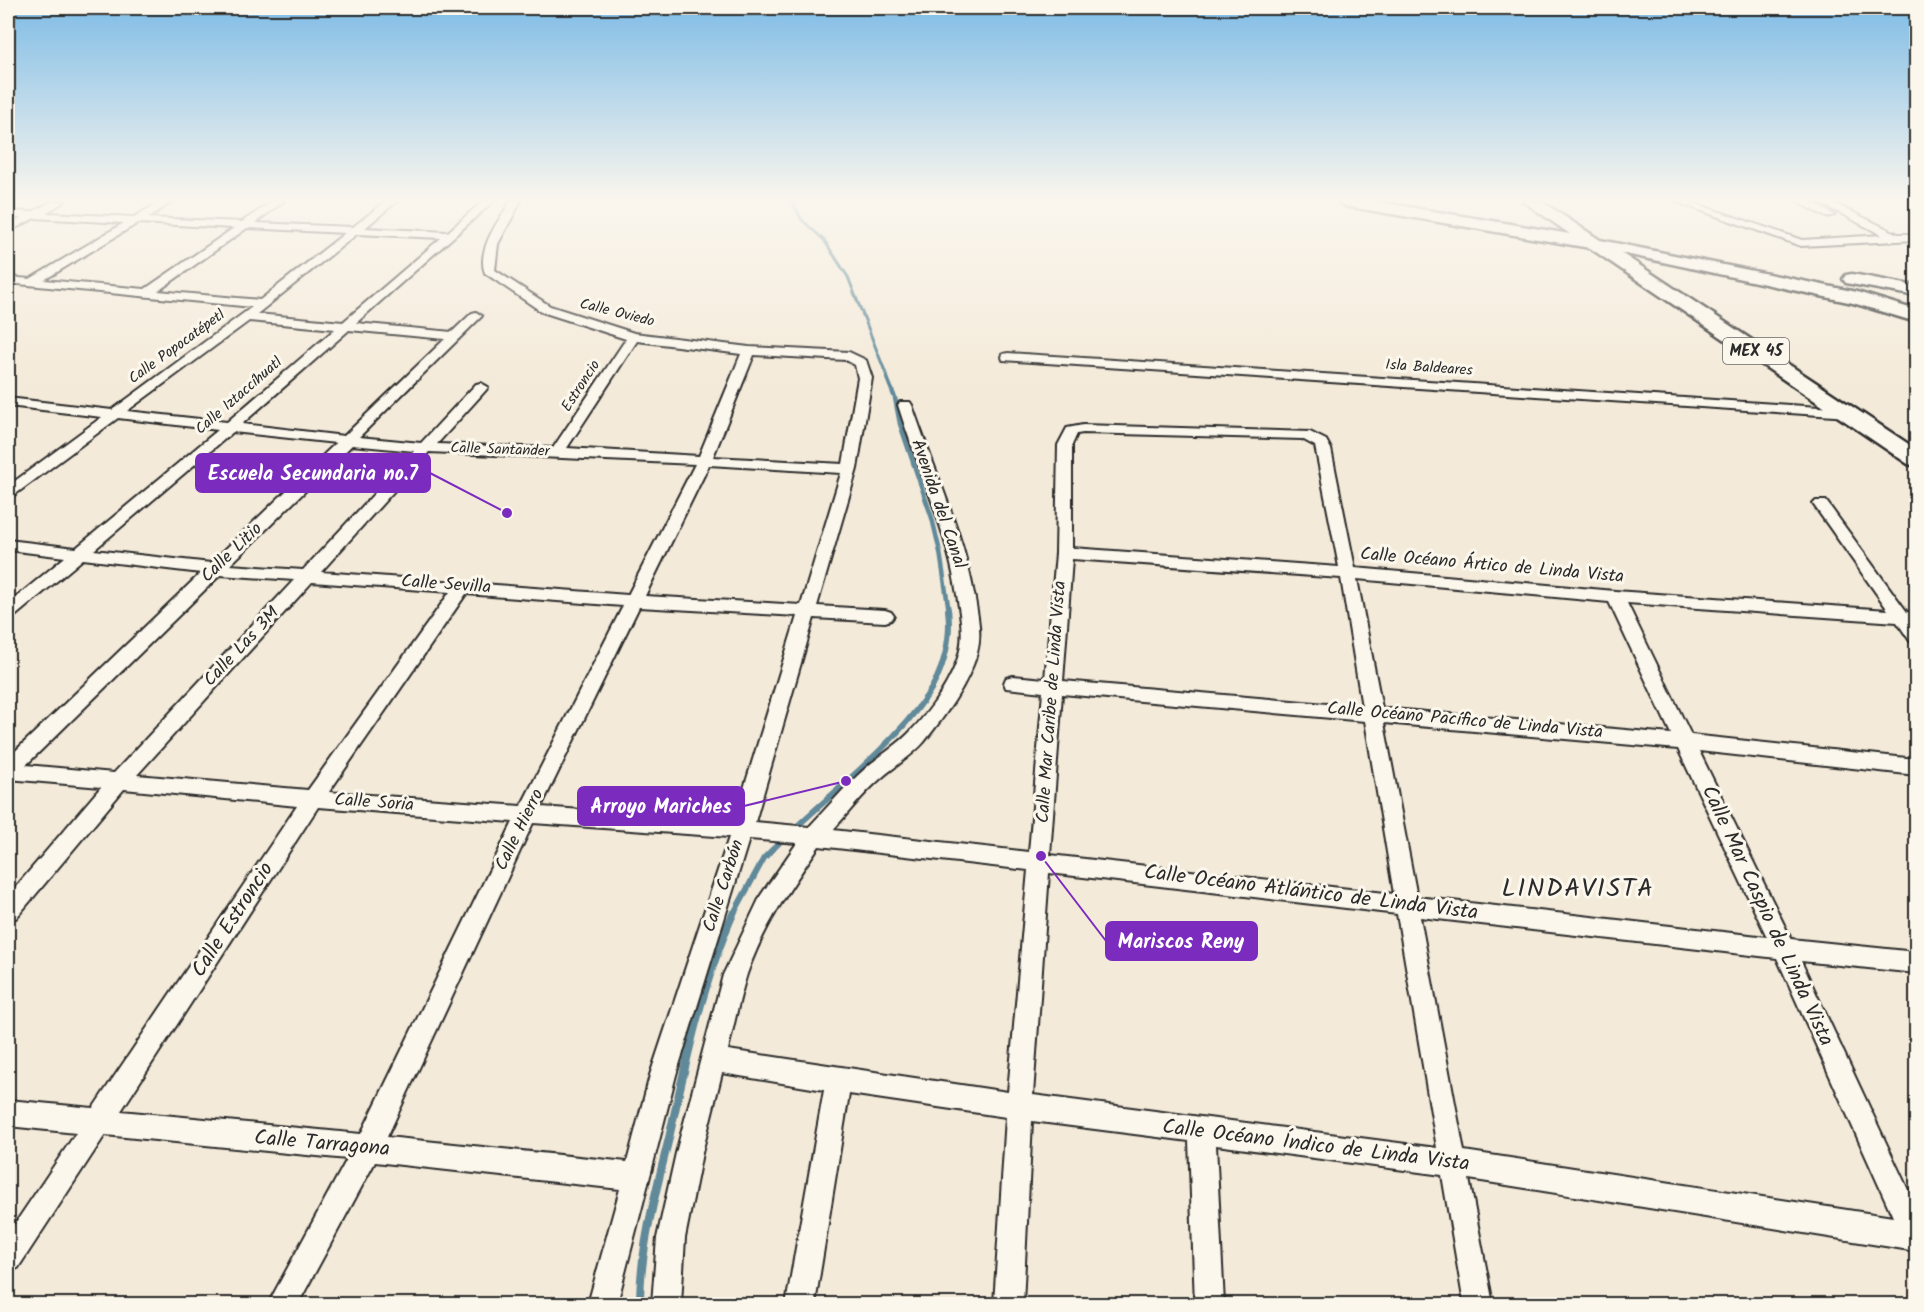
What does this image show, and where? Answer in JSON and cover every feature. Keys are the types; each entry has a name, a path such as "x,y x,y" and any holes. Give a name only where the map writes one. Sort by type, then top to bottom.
{"main road":[{"name":"MEX 45","path":"1635,262 1917,459"},
{"name":"MEX 45","path":"1651,262 1664,274 1917,439"},
{"path":"1664,274 1669,267 1683,262"},
{"path":"1685,262 1857,298 1917,316"},
{"path":"1769,262 1917,291"}],"street":[{"path":"30,283 65,262"},
{"path":"146,294 191,262"},
{"name":"Calle Popocatépetl","path":"8,493 246,317 314,262"},
{"name":"Calle Iztaccíhuatl","path":"8,613 230,427 420,262"},
{"name":"Calle Oviedo","path":"489,262 489,271 495,277 546,309 633,337 749,351 842,355 855,358 861,363"},
{"path":"8,280 261,304"},
{"name":"Calle Litio","path":"8,771 476,316"},
{"path":"246,317 457,336"},
{"name":"Estroncio","path":"557,452 633,337"},
{"name":"Calle Hierro","path":"282,1305 368,1148 527,814 704,461 749,351"},
{"name":"Isla Baldeares","path":"1008,357 1849,412"},
{"name":"Calle Carbón","path":"603,1305 663,1075 742,829 850,470 865,378 861,363"},
{"name":"Calle Las 3M","path":"8,911 119,781 481,387"},
{"name":"Calle Santander","path":"8,402 426,448 557,452 850,470"},
{"name":"Avenida del Canal","path":"666,1305 671,1238 689,1153 735,975 747,943 808,836 871,775 915,739 940,707 959,676 969,651 971,627 961,566 948,523 923,460 905,405"},
{"name":"Calle Mar Caribe de Linda Vista","path":"1008,1305 1019,1108 1064,553 1065,444 1072,431 1083,429 1305,435 1321,443 1324,449 1348,573"},
{"path":"1821,504 1909,617 1917,637"},
{"name":"Calle Sevilla","path":"8,545 216,569 463,586 633,601 885,616"},
{"name":"Calle Océano Ártico de Linda Vista","path":"1064,553 1348,573 1615,597 1909,617"},
{"path":"1348,573 1478,1305"},
{"name":"Calle Estroncio","path":"8,1258 313,799 463,586"},
{"name":"Calle Mar Caspio de Linda Vista","path":"1615,597 1784,949 1916,1236"},
{"name":"Calle Océano Pacífico de Linda Vista","path":"1013,683 1373,713 1684,742 1917,767"},
{"name":"Calle Soria","path":"8,771 313,799 742,829"},
{"name":"Calle Océano Atlántico de Linda Vista","path":"742,829 1040,861 1784,949 1917,962"},
{"name":"Calle Océano Índico de Linda Vista","path":"714,1060 838,1082 1019,1108 1452,1163 1916,1236"},
{"path":"800,1305 838,1082"},
{"name":"Calle Tarragona","path":"8,1113 98,1124 368,1148 637,1177"},
{"path":"1202,1131 1209,1305"}],"waterway":[{"path":"838,262 848,277 888,379"},
{"path":"887,378 932,518 940,552 949,612"},
{"path":"793,830 881,750 926,697 945,655 949,632 948,610"},
{"path":"733,915 764,858 784,838"},
{"path":"640,1304 643,1262 650,1220 689,1052 712,968 733,914"}],"place":[{"name":"Escuela Secundaria no.7","path":"507,513"},
{"name":"Arroyo Mariches","path":"846,781"},
{"name":"Mariscos Reny","path":"1041,856"}],"district":[{"name":"LINDAVISTA","path":"1578,889"}]}
